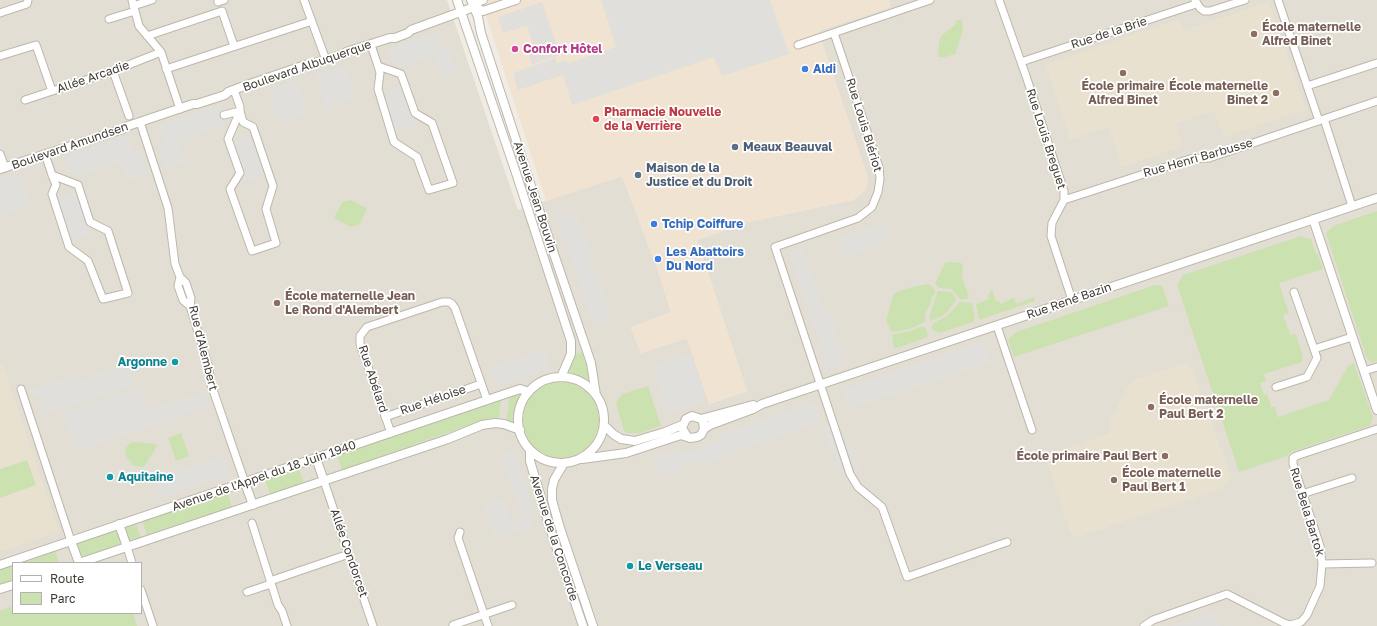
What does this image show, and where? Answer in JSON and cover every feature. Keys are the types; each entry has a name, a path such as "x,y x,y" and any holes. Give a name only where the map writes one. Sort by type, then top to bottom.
{"street":[{"path":"0,13 27,4 28,0"},
{"path":"110,19 133,6 152,0"},
{"path":"304,0 326,60"},
{"name":"Avenue Jean Bouvin","path":"457,0 571,341 571,354 561,377"},
{"path":"472,4 483,0"},
{"path":"472,4 483,11 516,0"},
{"path":"798,45 930,0"},
{"name":"Rue Louis Breguet","path":"999,0 1061,183 1064,200 1052,223 1051,236 1072,300"},
{"path":"1196,2 1204,11 1210,12 1245,0"},
{"path":"1278,0 1307,86 1322,120 1352,206"},
{"name":"Rue de la Brie","path":"1021,62 1196,2"},
{"name":"Avenue Jean Bouvin","path":"472,4 530,184 591,363 596,395"},
{"name":"Boulevard Albuquerque","path":"140,122 225,95 228,92 308,64 326,60 390,38 395,38 408,33 411,30 461,12 472,4"},
{"path":"133,6 139,26 160,52 180,109"},
{"path":"147,36 222,11 234,46"},
{"path":"166,68 312,21"},
{"name":"Rue Louis Blériot","path":"820,384 775,247 851,221 863,215 872,207 878,192 880,179 878,167 834,33"},
{"path":"0,56 36,45 52,91"},
{"path":"370,45 380,73 378,89 394,142 417,157 428,190 453,183 432,123 415,113 401,74 378,66"},
{"name":"Allée Arcadie","path":"25,100 113,71 160,52"},
{"path":"1307,86 1377,63"},
{"path":"113,71 128,116"},
{"path":"234,90 240,107 243,122 253,127 273,186 266,209 276,243 252,251 230,189 240,173 228,138 240,111"},
{"name":"Rue Henri Barbusse","path":"1064,200 1190,158 1209,158 1377,101"},
{"path":"224,115 240,111"},
{"name":"Boulevard Amundsen","path":"2,168 124,130 125,127 140,122"},
{"name":"Rue d'Alembert","path":"140,122 168,208 175,264 180,277 186,283 191,298 190,306 209,368 213,389 245,482"},
{"path":"0,154 2,168"},
{"path":"45,154 52,175 56,185 52,194 69,247 88,261 103,299 128,293 108,231 90,222 78,185 52,175"},
{"name":"Rue René Bazin","path":"704,429 710,425 753,409 762,404 820,384 1377,198"},
{"path":"1313,219 1352,337 1376,400 1377,410"},
{"path":"1276,387 1308,376 1317,358 1294,292"},
{"name":"Rue Abélard","path":"391,433 360,344 360,336 367,327 442,302 449,302 455,308 487,400"},
{"path":"997,326 1032,430"},
{"path":"1314,349 1352,337"},
{"path":"1364,371 1377,367"},
{"path":"580,459 589,454 596,447 602,436 605,417 602,405 587,385 574,379 561,377 549,379 538,384 529,392 522,403 518,415 523,440 530,450 537,456 546,460 564,464 580,459 626,453 681,435 690,438 697,437 704,429 701,419 695,416 688,417 682,425 666,432 635,441 621,439 604,425"},
{"name":"Rue Héloise","path":"386,417 481,384"},
{"path":"820,384 850,474 858,488 882,507 907,577 1007,542"},
{"path":"21,389 79,562"},
{"name":"Avenue de l'Appel du 18 Juin 1940","path":"0,565 520,389 529,392"},
{"name":"Rue René Bazin","path":"701,419 751,405 762,404"},
{"name":"Avenue de l'Appel du 18 Juin 1940","path":"82,562 448,439 486,424 500,424 520,430"},
{"path":"682,425 683,431 687,436"},
{"name":"Rue Bela Bartok","path":"1144,626 1153,620 1227,594 1284,623 1290,625 1301,622 1307,615 1320,586 1322,564 1320,546 1293,464 1294,458 1296,456 1377,429"},
{"name":"Avenue de la Concorde","path":"530,450 530,461 582,626"},
{"path":"316,458 324,481"},
{"name":"Avenue de la Concorde","path":"564,464 554,480 552,500 593,626"},
{"path":"1302,494 1352,478"},
{"name":"Allée Condorcet","path":"324,481 373,626"},
{"path":"245,482 253,505"},
{"path":"252,523 278,605 282,611 287,626"},
{"path":"119,524 132,562"},
{"path":"460,532 458,538 488,626"},
{"path":"247,592 349,554"},
{"path":"1322,564 1372,563"},
{"path":"0,589 12,585"},
{"path":"142,593 153,626"},
{"path":"453,625 512,605"}],"shaded area":[{"path":"0,0 447,0 518,210 622,176 656,265 671,312 631,328 641,353 687,338 709,404 747,391 697,240 753,221 853,200 865,191 868,178 818,31 891,7 889,0 1377,0 1377,626 0,626"},
{"path":"481,0 889,0 891,7 818,31 868,178 865,191 853,200 753,221 697,240 747,391 709,404 687,338 641,353 631,327 671,312 656,265 622,176 546,201"},
{"path":"601,0 770,0 789,54 722,76 714,57 572,105 563,75 518,90 513,73 555,58 557,64 564,60 569,63 616,47"},
{"path":"542,2 560,55 532,64 526,45 533,43 527,26 503,33 498,17"},
{"path":"1269,2 1306,110 1224,137 1214,111 1176,124 1183,146 1121,167 1109,127 1070,140 1045,65 1179,19 1183,31"},
{"path":"437,32 442,48 448,47 456,72 442,77 435,56 397,68 395,62 392,63 387,49"},
{"path":"340,67 341,69 346,67 353,88 351,89 354,98 332,105 332,107 326,109 315,75"},
{"path":"297,81 308,115 302,117 301,115 279,122 277,114 274,115 267,94 273,92 272,89"},
{"path":"403,84 415,125 395,132 384,97 388,96 386,90"},
{"path":"221,105 225,118 223,119 225,126 178,142 184,163 166,169 157,145 164,142 159,126"},
{"path":"253,135 267,174 242,183 240,177 244,175 233,142"},
{"path":"127,136 133,153 140,151 148,174 128,180 122,161 74,177 72,171 69,171 64,157"},
{"path":"15,175 16,178 22,176 29,197 26,198 29,206 7,213 8,216 2,218 0,213 0,180"},
{"path":"77,193 90,234 69,241 58,206 60,206 58,200"},
{"path":"563,211 565,216 576,212 592,257 585,259 587,264 593,263 611,315 601,318 602,324 594,327 555,213"},
{"path":"885,223 889,236 882,238 883,244 843,258 837,239"},
{"path":"803,248 824,313 830,311 837,334 832,336 834,344 840,342 846,358 840,360 842,366 826,372 821,357 824,356 789,252"},
{"path":"984,342 991,362 849,409 843,390"},
{"path":"544,349 549,363 547,364 549,369 498,386 491,367"},
{"path":"690,354 706,401 668,414 652,366"},
{"path":"2,362 59,531 0,551 0,363"},
{"path":"1186,363 1192,368 1231,477 1224,488 1078,537 1070,533 1045,456 1110,433 1111,419 1131,381"},
{"path":"128,364 135,384 45,414 38,394 32,396 30,390 73,375 76,381"},
{"path":"139,387 148,410 204,392 209,406 77,451 61,413"},
{"path":"815,402 822,421 696,467 694,461 685,461 681,463 683,469 660,476 653,457 677,449 679,454 701,449 722,440 721,434"},
{"path":"838,423 845,445 851,443 861,472 856,474 852,463 837,468 824,428"},
{"path":"514,450 535,513 529,515 533,526 495,539 484,505 503,498 512,524 523,520 501,455"},
{"path":"224,456 230,475 159,498 153,479"},
{"path":"1215,611 1220,626 1171,626 1206,614"}],"green space":[{"path":"957,20 962,20 963,31 955,54 945,57 938,57 941,36 954,26"},
{"path":"350,200 367,208 360,224 351,227 334,218 342,202"},
{"path":"1377,211 1377,361 1371,362 1366,356 1326,233 1333,226"},
{"path":"1301,236 1311,239 1323,269 1279,283 1289,313 1283,315 1290,335 1296,334 1303,356 1302,362 1264,374 1266,381 1260,383 1264,395 1267,394 1271,407 1275,406 1278,417 1329,400 1348,366 1354,363 1373,418 1369,426 1291,452 1287,456 1239,472 1177,285 1183,275"},
{"path":"945,263 961,263 963,265 962,276 969,297 967,299 960,299 952,289 939,288 935,283"},
{"path":"929,284 935,290 935,294 932,297 926,312 926,321 910,329 892,332 886,321 893,296 896,292"},
{"path":"1155,285 1162,286 1169,306 1014,357 1008,340 1016,332"},
{"path":"992,289 996,301 999,301 1000,304 1014,298 1016,304 1034,297 1035,301 979,320 976,304 989,299 988,296"},
{"path":"938,291 952,292 956,300 944,315 931,321 929,317"},
{"path":"960,302 972,303 975,318 973,322 940,333 934,331 931,327 934,323 947,316"},
{"path":"923,326 927,330 928,337 894,349 892,335"},
{"path":"582,352 590,376 587,380 568,373 574,355"},
{"path":"561,382 575,385 588,393 596,406 599,420 596,434 588,447 575,455 561,458 547,455 534,447 526,434 523,420 526,406 534,393 547,385"},
{"path":"648,386 661,426 641,433 628,433 624,431 616,403 622,394"},
{"path":"517,394 520,396 513,422 510,423 506,421 509,402 508,397"},
{"path":"501,399 499,419 492,418 484,420 342,470 337,456"},
{"path":"181,433 189,456 176,461 168,438"},
{"path":"130,443 156,444 157,446 144,467 134,466 127,458 125,452 126,448"},
{"path":"27,460 36,485 0,498 0,469"},
{"path":"299,469 304,483 270,494 265,480"},
{"path":"228,493 232,507 147,535 142,521"},
{"path":"136,523 141,538 132,541 128,539 125,530 126,527"},
{"path":"113,530 118,533 121,541 118,545 85,557 81,554 77,545 80,542"},
{"path":"55,550 59,562 19,562"},
{"path":"12,564 12,580 0,585 0,568"},
{"path":"12,606 12,614 133,614 137,626 0,626 0,611"}],"place":[{"name":"École maternelle Alfred Binet","path":"1254,34"},
{"name":"Confort Hôtel","path":"515,49"},
{"name":"Aldi","path":"805,69"},
{"name":"École primaire Alfred Binet","path":"1123,73"},
{"name":"École maternelle Binet 2","path":"1276,93"},
{"name":"Pharmacie Nouvelle de la Verrière","path":"596,119"},
{"name":"Meaux Beauval","path":"735,147"},
{"name":"Maison de la Justice et du Droit","path":"638,175"},
{"name":"Tchip Coiffure","path":"654,224"},
{"name":"Les Abattoirs Du Nord","path":"658,259"},
{"name":"École maternelle Jean Le Rond d'Alembert","path":"277,303"},
{"name":"Argonne","path":"175,362"},
{"name":"École maternelle Paul Bert 2","path":"1151,407"},
{"name":"École primaire Paul Bert","path":"1165,456"},
{"name":"Aquitaine","path":"110,477"},
{"name":"École maternelle Paul Bert 1","path":"1114,480"},
{"name":"Le Verseau","path":"630,566"}]}
